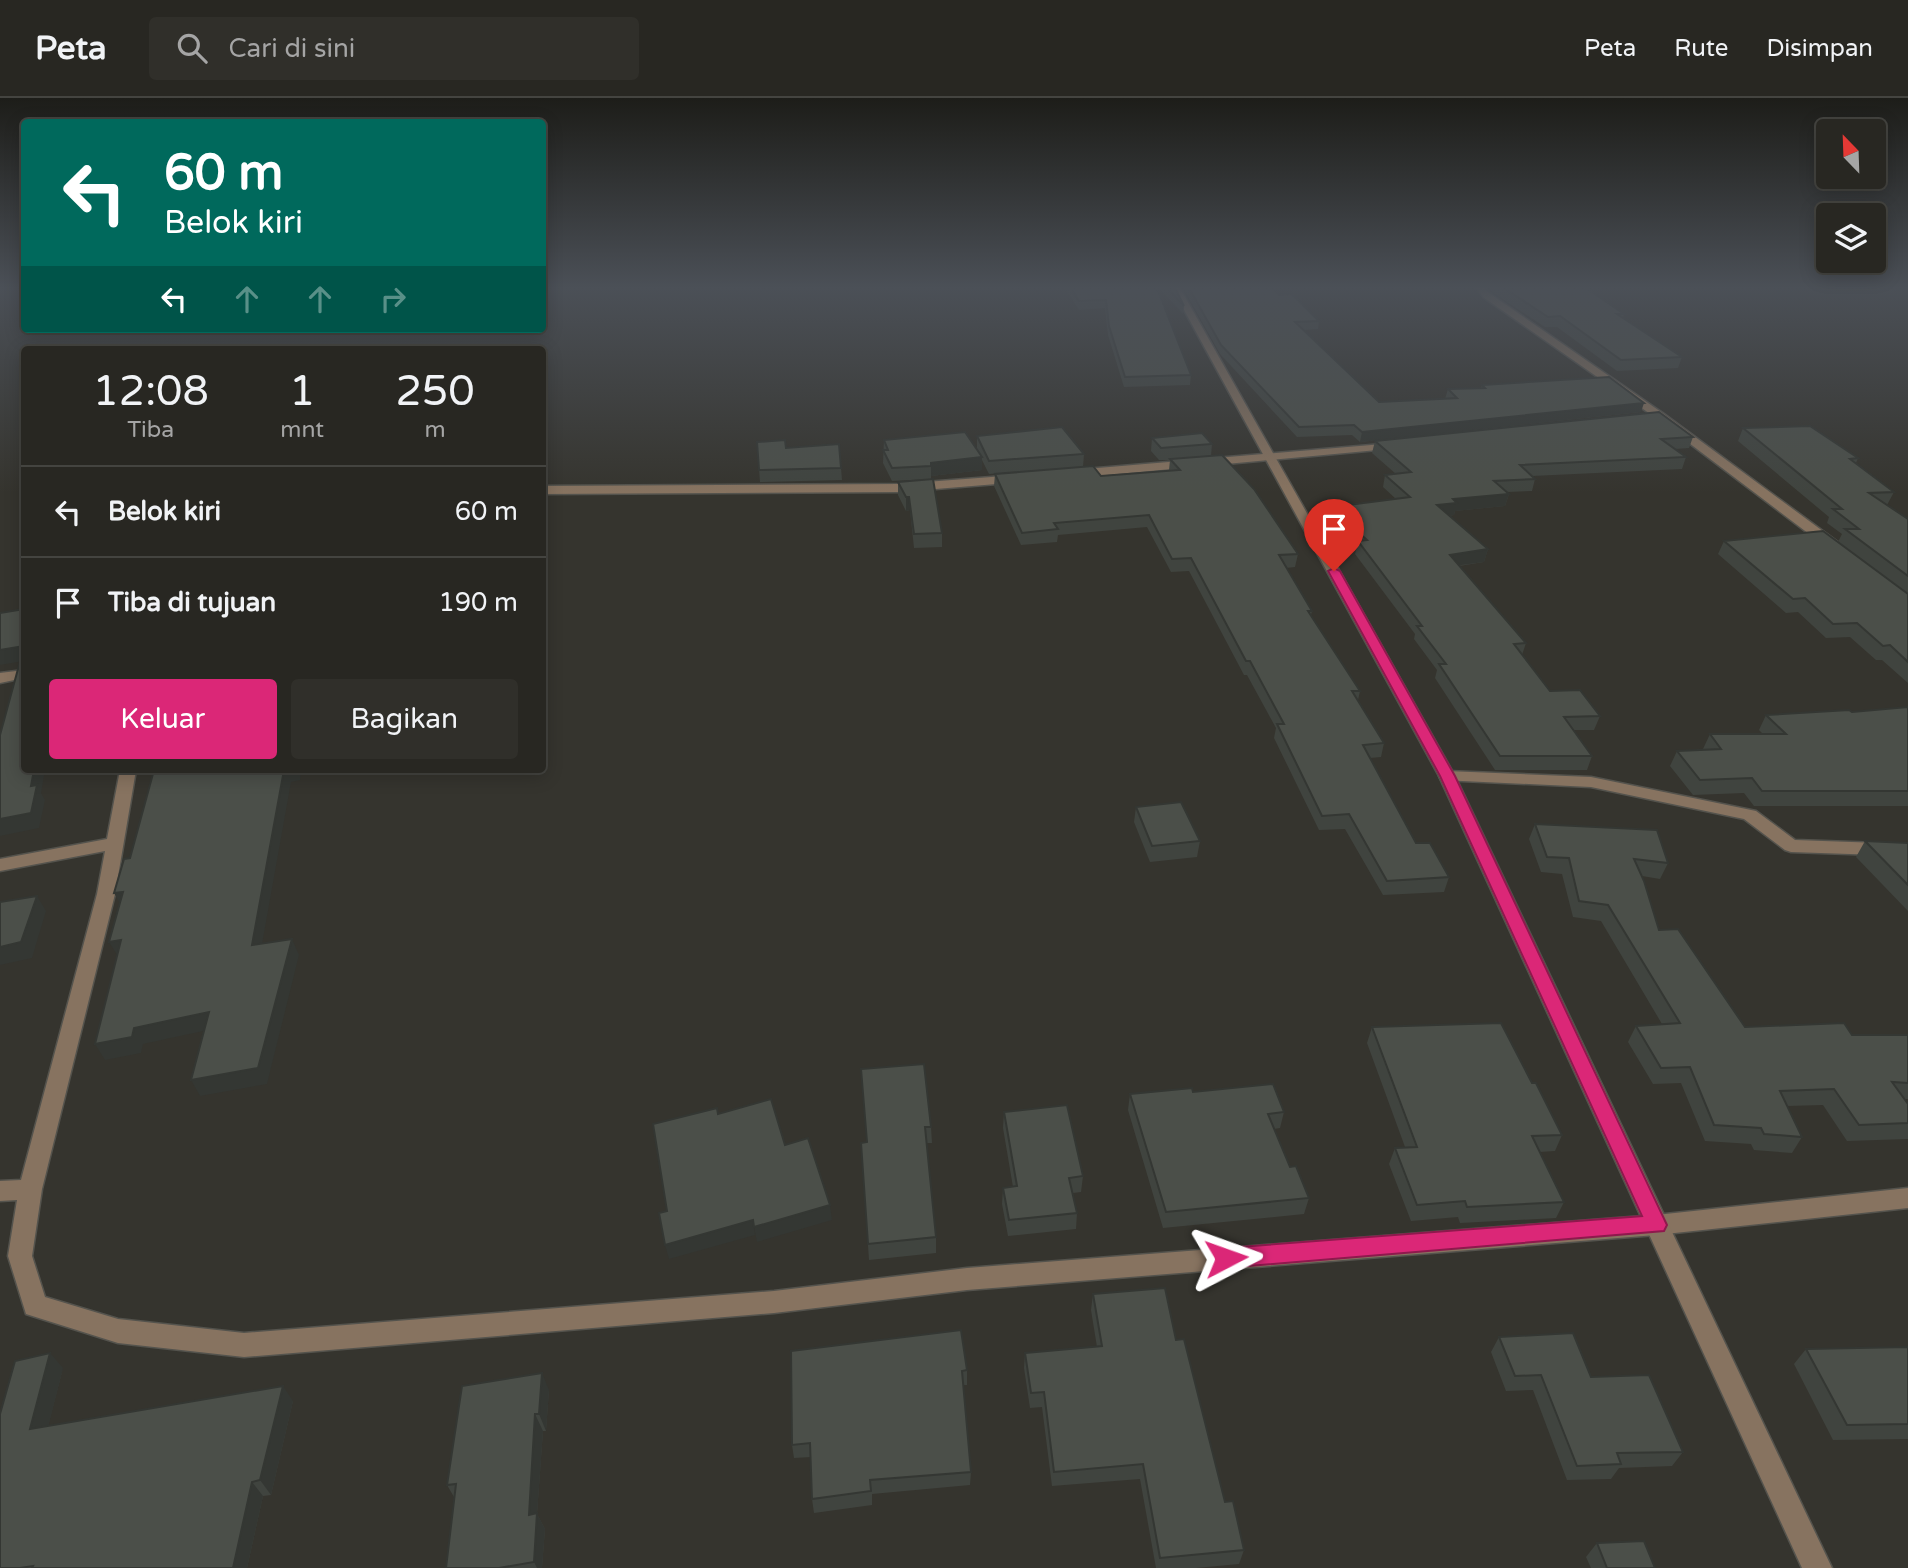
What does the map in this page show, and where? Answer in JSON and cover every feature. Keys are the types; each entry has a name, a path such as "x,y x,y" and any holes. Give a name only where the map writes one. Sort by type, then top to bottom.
{"street":[{"path":"1215,357 1447,776 1817,1568"},
{"path":"1575,357 1660,416 1845,555"},
{"path":"1647,418 1660,416"},
{"path":"1054,476 1405,445"},
{"path":"546,490 829,490 1027,478"},
{"path":"0,678 21,674"},
{"path":"127,773 106,894 30,1189 20,1256 36,1306 118,1331 244,1345 774,1302 981,1278 1656,1225 1908,1198"},
{"path":"1447,776 1591,782 1750,815 1791,846 1908,850"},
{"path":"0,865 114,843"},
{"path":"0,1191 30,1189"}],"building":[{"path":"1119,357 1184,357 1191,375 1125,377"},
{"path":"1232,357 1331,357 1379,402 1457,398 1448,389 1485,388 1482,385 1609,377 1644,403 1362,432 1354,425 1299,427"},
{"path":"1616,357 1682,357 1621,360"},
{"path":"1659,412 1693,437 1661,439 1686,457 1520,465 1535,479 1494,481 1509,494 1453,499 1457,503 1437,505 1488,549 1450,555 1526,643 1514,644 1550,691 1580,690 1600,716 1564,717 1592,756 1500,756 1439,664 1446,664 1417,626 1422,626 1358,541 1367,540 1348,523 1356,522 1340,506 1410,497 1385,475 1411,472 1375,441"},
{"path":"1810,426 1858,458 1850,459 1894,492 1869,493 1908,519 1908,576 1845,529 1859,529 1833,509 1842,509 1743,428"},
{"path":"1062,427 1084,454 989,461 977,436"},
{"path":"965,432 982,457 931,463 931,466 892,468 883,450 888,450 884,440"},
{"path":"1202,433 1212,444 1161,448 1152,438"},
{"path":"785,440 786,448 839,444 841,468 759,470 757,442"},
{"path":"1222,455 1254,489 1298,554 1279,555 1312,611 1308,611 1360,691 1352,691 1384,743 1363,745 1416,843 1430,843 1449,877 1387,881 1349,814 1322,816 1277,724 1284,724 1250,661 1246,661 1191,558 1172,559 1149,515 1054,523 1058,529 1022,533 995,474 1093,466 1101,476 1180,470 1170,459"},
{"path":"933,479 942,533 914,534 909,497 906,497 898,482"},
{"path":"1823,531 1908,594 1908,662 1890,645 1883,646 1857,623 1833,624 1805,598 1793,599 1724,541"},
{"path":"21,610 21,646 0,650 0,613"},
{"path":"21,658 21,773 33,773 31,786 37,785 31,813 0,819 0,735"},
{"path":"1908,707 1908,791 1762,791 1752,778 1700,780 1677,751 1721,749 1710,734 1786,734 1766,715"},
{"path":"153,773 283,773 252,945 292,939 258,1068 191,1080 209,1012 134,1028 132,1037 95,1044 121,940 109,942 123,892 114,893 124,859 130,858"},
{"path":"1181,802 1200,841 1152,846 1136,807"},
{"path":"1535,824 1657,830 1668,863 1634,859 1644,881 1659,930 1678,929 1745,1027 1844,1023 1852,1035 1908,1035 1908,1083 1892,1082 1908,1104 1908,1123 1859,1125 1834,1089 1780,1091 1802,1137 1764,1134 1761,1128 1714,1125 1690,1067 1661,1068 1636,1026 1680,1023 1608,905 1579,901 1569,858 1547,857"},
{"path":"1865,841 1908,843 1908,885"},
{"path":"37,896 21,942 0,947 0,902"},
{"path":"1501,1023 1562,1135 1532,1136 1564,1202 1467,1207 1465,1201 1417,1205 1395,1148 1417,1147 1372,1027"},
{"path":"924,1064 931,1127 925,1127 936,1237 868,1244 861,1143 867,1142 861,1069"},
{"path":"1273,1084 1284,1112 1268,1114 1290,1167 1296,1166 1309,1198 1166,1212 1130,1094 1192,1088 1193,1092"},
{"path":"771,1099 785,1145 808,1138 830,1205 754,1227 753,1220 665,1245 659,1213 667,1211 653,1124 717,1108 718,1114"},
{"path":"1067,1105 1083,1176 1069,1178 1077,1213 1009,1220 1003,1188 1017,1186 1004,1112"},
{"path":"1165,1288 1176,1340 1184,1339 1225,1502 1233,1501 1244,1550 1160,1558 1143,1464 1054,1472 1044,1392 1031,1393 1025,1353 1102,1346 1093,1294"},
{"path":"961,1330 967,1370 962,1371 971,1472 870,1480 871,1491 812,1499 810,1443 792,1445 791,1351"},
{"path":"1573,1333 1591,1377 1649,1375 1683,1452 1617,1453 1621,1464 1577,1466 1541,1375 1515,1376 1499,1337"},
{"path":"1908,1347 1908,1424 1847,1425 1806,1349"},
{"path":"50,1353 30,1429 283,1386 260,1480 252,1482 233,1568 0,1568 0,1414 15,1361"},
{"path":"542,1373 539,1414 535,1414 529,1515 537,1513 534,1562 499,1568 446,1568 456,1484 447,1485 462,1386"},
{"path":"1644,1541 1655,1568 1607,1568 1597,1543"}],"route":[{"path":"1226,1258 1656,1225 1447,776 1334,571"}]}
